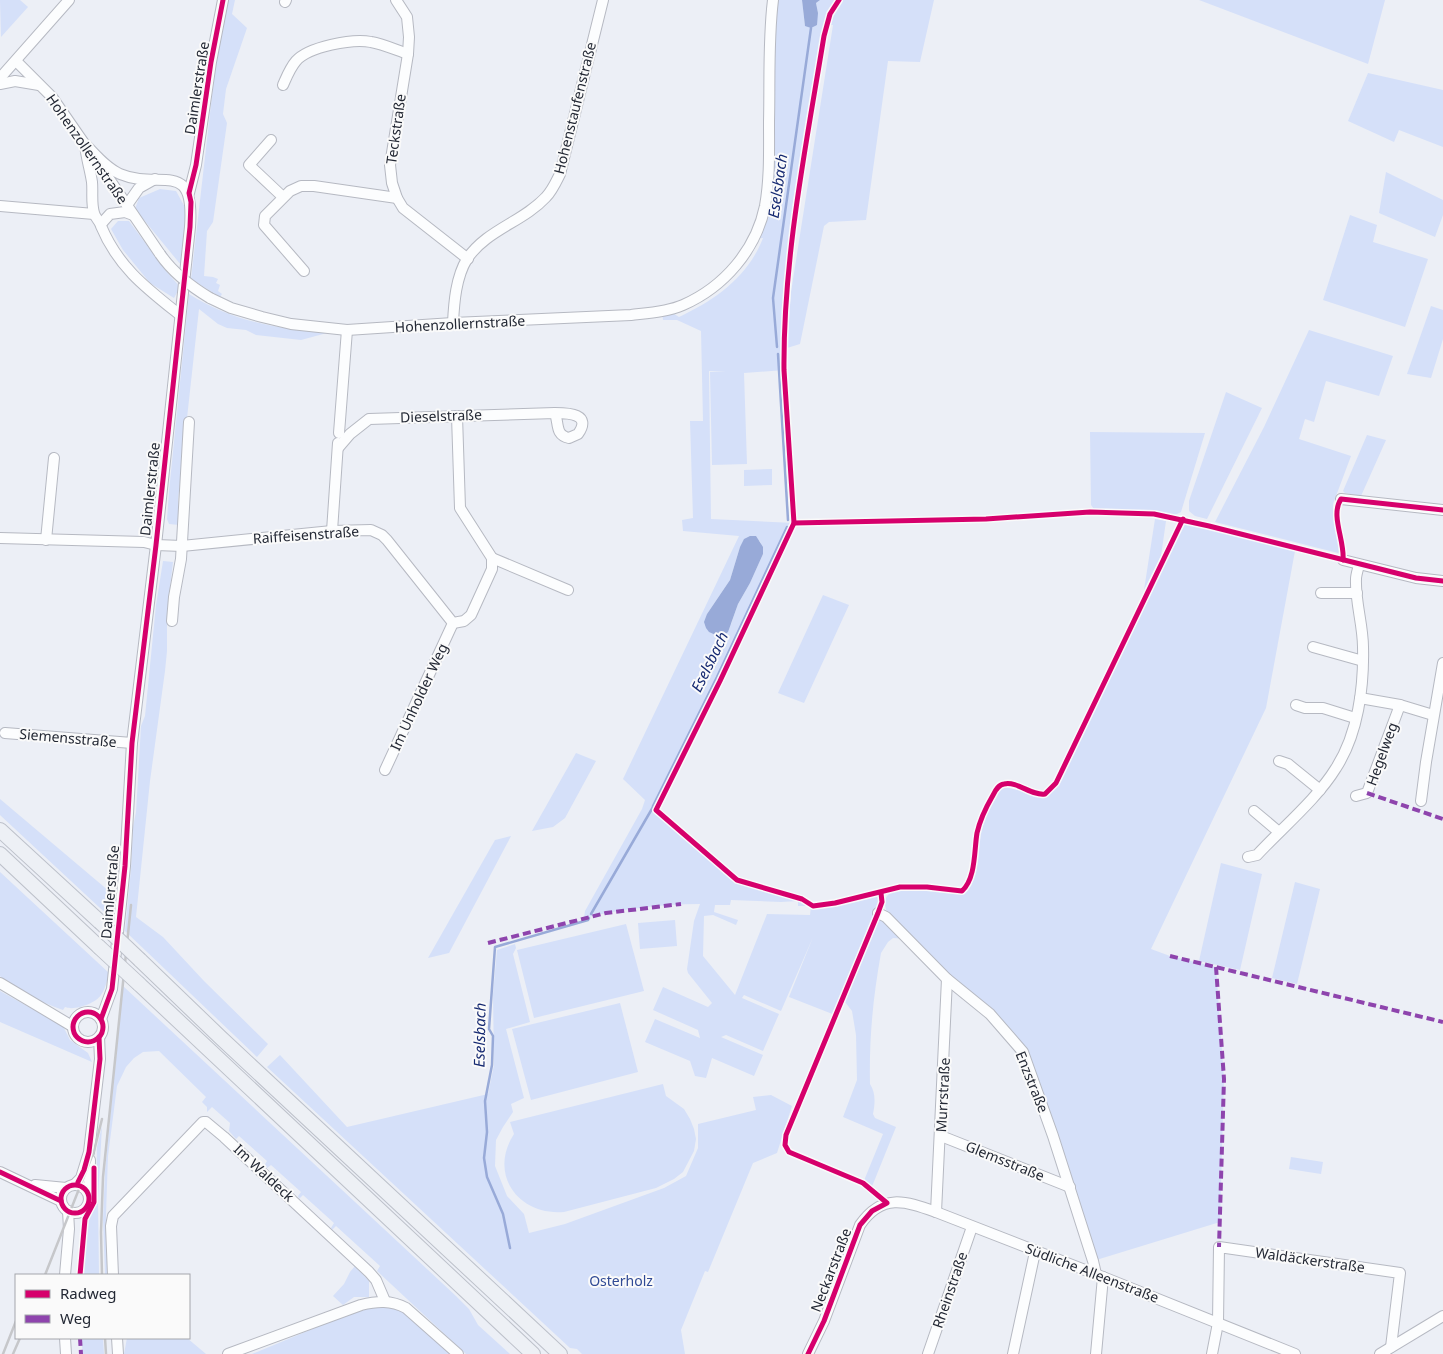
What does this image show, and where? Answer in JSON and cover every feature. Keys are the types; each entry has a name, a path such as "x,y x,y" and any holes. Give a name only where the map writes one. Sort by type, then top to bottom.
{"highway":[{"path":"0,830 560,1354"},
{"path":"0,854 534,1354"}],"street":[{"path":"0,78 69,0"},
{"name":"Daimlerstraße","path":"101,1019 113,984 125,866 132,744 156,545 191,219 189,193 196,166 211,62 223,0"},
{"name":"Teckstraße","path":"396,0 407,17 409,37 408,54 390,158 390,171 397,198 403,208 468,259"},
{"name":"Hohenstaufenstraße","path":"453,323 458,283 468,259 496,232 529,212 552,190 560,174 603,0"},
{"name":"Hohenzollernstraße","path":"16,62 52,97 160,254 172,268 185,281 210,298 231,308 291,324 346,330 453,323 630,316 682,306 704,294 729,274 753,239 765,206 769,167 770,50 773,0"},
{"path":"283,85 289,71 297,60 310,52 341,42 372,42 408,54"},
{"path":"0,84 15,81 40,85"},
{"path":"271,140 249,165 283,197"},
{"path":"85,144 105,164 119,174 133,178 178,182 189,193"},
{"path":"85,144 92,184 94,214 101,224 106,238 120,261 141,284 180,314"},
{"path":"127,205 140,188 156,179"},
{"path":"304,271 272,237 264,225 265,216 290,191 301,186 314,186 397,198"},
{"path":"0,206 94,214"},
{"path":"101,224 110,214 125,212 133,215"},
{"path":"332,531 346,330"},
{"name":"Dieselstraße","path":"338,440 350,434 369,419 555,413"},
{"path":"453,624 464,621 471,615 492,569 492,558 460,508 457,416"},
{"path":"172,621 182,546 189,422"},
{"path":"46,540 54,458"},
{"path":"1341,499 1443,510"},
{"name":"Raiffeisenstraße","path":"0,538 144,542 156,545 182,546 332,531 371,530 382,535 453,624"},
{"path":"492,558 568,590"},
{"path":"1343,560 1416,578 1443,581"},
{"path":"1248,857 1257,855 1320,790 1336,768 1345,750 1360,698 1363,662 1356,578 1360,565"},
{"path":"1321,593 1357,594"},
{"name":"Im Unholder Weg","path":"385,770 453,624"},
{"path":"1313,647 1363,662"},
{"path":"1421,801 1433,715 1443,663"},
{"name":"Hegelweg","path":"1360,698 1400,705 1433,715"},
{"path":"1296,705 1304,708 1322,708 1355,718"},
{"name":"Hegelweg","path":"1356,796 1367,793 1400,705"},
{"name":"Siemensstraße","path":"5,733 132,744"},
{"path":"1279,761 1288,764 1320,790"},
{"path":"1254,812 1279,832"},
{"name":"Enzstraße","path":"878,913 886,917 947,979 990,1014 1023,1052 1100,1275 1096,1354"},
{"name":"Murrstraße","path":"936,1212 947,979"},
{"path":"0,983 72,1026 78,1040 92,1042 99,1037 103,1030 101,1019 95,1013 90,1012 83,1012 77,1016 72,1026"},
{"name":"Daimlerstraße","path":"90,1012 103,1000 113,984"},
{"path":"42,1007 77,1016"},
{"path":"61,1201 61,1196 81,1178 89,1152 101,1052 99,1037"},
{"path":"88,1042 99,1065"},
{"name":"Im Waldeck","path":"113,1274 111,1226 113,1216 203,1122 206,1122 370,1272 376,1280 385,1301"},
{"name":"Glemsstraße","path":"941,1136 1070,1187"},
{"path":"72,1274 75,1225 79,1212 88,1204 91,1164 89,1152"},
{"path":"0,1172 61,1201 68,1211 69,1229 65,1274"},
{"path":"27,1184 82,1186 89,1196"},
{"name":"Südliche Alleenstraße","path":"887,1203 904,1202 936,1212 1035,1252 1100,1275 1295,1354"},
{"name":"Neckarstraße","path":"808,1354 824,1321 860,1225 872,1211 887,1203"},
{"path":"68,1211 79,1212"},
{"name":"Rheinstraße","path":"928,1354 972,1227"},
{"name":"Waldäckerstraße","path":"1218,1323 1219,1246 1400,1273 1391,1347"},
{"path":"1013,1354 1035,1252"},
{"path":"228,1354 361,1305 385,1301 406,1308 458,1354"},
{"path":"1380,1354 1443,1316"},
{"path":"1212,1354 1218,1323"},
{"path":"65,1339 66,1354"},
{"path":"117,1339 118,1354"}],"green space":[{"path":"0,0 20,0 28,7 1,37"},
{"path":"227,0 235,0 232,14 247,28 226,89 223,114 227,123 213,222 207,231 204,276 218,279 216,283 220,285 218,291 222,294 220,297 191,279 216,61"},
{"path":"773,0 802,0 805,26 818,13 816,3 820,0 934,0 920,62 888,61 866,220 829,222 824,226 800,344 787,348 791,292 833,25 826,25 794,224 785,312 784,370 744,373 747,464 712,465 710,372 726,372 709,371 711,519 794,523 657,810 737,880 802,899 814,906 824,906 869,894 881,893 882,902 878,913 907,939 893,938 888,942 881,953 876,986 870,1051 870,1084 874,1099 873,1114 875,1118 896,1127 871,1189 863,1183 883,1134 843,1117 857,1080 856,1035 852,1011 842,998 835,1015 789,997 813,937 781,1011 744,995 742,998 779,1014 763,1051 726,1035 721,1037 763,1055 754,1076 712,1058 706,1078 695,1076 690,1061 645,1042 655,1019 700,1038 698,1030 653,1010 663,987 708,1007 712,1003 688,973 687,969 694,921 700,904 642,908 584,918 585,911 642,809 645,800 623,779 739,536 683,531 682,520 693,518 690,421 703,421 701,331 677,320 663,320 662,311 671,312 679,317 705,303 729,286 757,252 763,238 753,239 762,217","holes":["760,541 763,554 738,604 731,624 707,614 730,580 740,547","731,900 798,901 798,906 811,906 810,915 767,914 735,995 703,956 704,916 713,915 736,925 738,920 714,912 715,905 730,905"]},
{"path":"1199,0 1385,0 1368,64"},
{"path":"1368,73 1443,90 1443,147 1399,130 1394,142 1348,121"},
{"path":"1386,172 1443,200 1443,215 1435,237 1379,213"},
{"path":"160,189 176,191 187,211 181,265 135,209 139,198"},
{"path":"1350,215 1377,225 1373,242 1428,259 1405,327 1323,300"},
{"path":"118,221 129,221 180,287 174,298 150,283 123,250 111,229"},
{"path":"189,294 222,311 256,322 291,329 327,333 301,340 256,335 246,330 227,328 218,324 199,309 178,500 179,525 169,524 167,519"},
{"path":"1431,306 1443,310 1443,339 1431,378 1407,374"},
{"path":"1309,330 1393,356 1379,396 1326,381 1314,422 1305,419 1299,439 1351,456 1333,504 1333,515 1341,551 1338,553 1215,522 1264,427"},
{"path":"1226,392 1262,408 1207,519 1195,516 1189,511 1189,501"},
{"path":"1090,432 1205,433 1181,512 1175,515 1154,511 1094,509 1091,505"},
{"path":"1367,435 1386,440 1361,496 1345,493 1343,491"},
{"path":"772,469 772,485 744,486 744,470"},
{"path":"1155,519 1166,521 1161,556 1144,590"},
{"path":"1185,522 1295,551 1266,708 1151,949 1170,956 1216,967 1224,1079 1220,1222 1093,1261 1023,1052 947,979 887,912 885,901 890,893 913,887 962,891 973,871 978,832 982,818 999,789 1005,785 1011,785 1040,796 1045,796 1053,790 1181,524"},
{"path":"163,561 173,562 167,614 167,651 150,781 136,917 163,937 204,981 268,1044 257,1057 125,931 133,827 136,812 141,726 145,716 156,605"},
{"path":"823,595 849,605 804,703 778,693"},
{"path":"576,753 596,761 565,818 553,827 532,831"},
{"path":"0,799 116,897 114,921 0,815"},
{"path":"511,836 449,953 428,958 495,840"},
{"path":"1221,863 1262,874 1240,970 1199,961"},
{"path":"0,872 109,973 103,991 93,1002 80,1007 65,1007 63,1010 21,992 0,976"},
{"path":"1295,882 1320,889 1297,984 1272,978"},
{"path":"675,920 677,946 640,949 638,923"},
{"path":"626,924 644,991 534,1018 517,950"},
{"name":"Osterholz","path":"515,944 516,948 513,954 530,1022 506,1029 524,1098 511,1104 513,1112 496,1140 495,1166 507,1196 524,1214 529,1233 565,1224 664,1188 686,1176 698,1148 698,1124 756,1110 753,1097 771,1095 792,1106 777,1153 753,1163 708,1272 705,1271 681,1330 685,1354 582,1354 577,1349 570,1348 267,1067 280,1055 347,1127 488,1094 494,1065 493,994 497,950"},
{"path":"123,986 456,1296 469,1309 478,1325 510,1354 466,1354 377,1271 380,1266 336,1226 332,1230 331,1228 334,1223 303,1195 299,1199 298,1196 301,1192 271,1165 267,1168 264,1166 267,1161 239,1136 236,1139 229,1131 230,1123 212,1107 207,1112 207,1107 202,1102 206,1097 159,1051 143,1052 134,1058 126,1067 117,1086 108,1156 106,1215 109,1274 105,1274 103,1219 105,1171"},
{"path":"0,991 63,1026 70,1040 88,1053 92,1062 0,1022"},
{"path":"620,1003 638,1072 531,1100 512,1029"},
{"path":"663,1084 666,1096 684,1109 690,1119 696,1139 694,1151 683,1172 674,1179 656,1188 564,1212 548,1211 533,1207 521,1200 512,1190 506,1177 504,1164 507,1149 514,1134 510,1122"},
{"path":"102,1126 98,1199 99,1274 82,1274 86,1222 96,1202 97,1147"},
{"path":"1291,1157 1323,1162 1321,1174 1289,1169"},
{"path":"355,1266 369,1281 369,1297 354,1297 343,1305 333,1296 344,1284"},
{"path":"376,1306 395,1306 407,1314 452,1354 252,1354 334,1320"},
{"path":"81,1339 103,1339 104,1354 83,1354"},
{"path":"127,1339 188,1339 206,1354 124,1354"}],"water":[{"path":"802,0 820,0 816,3 818,13 817,25 811,28 805,26"},
{"path":"756,536 763,547 763,554 738,604 728,632 723,636 718,636 709,632 704,622 707,614 730,580 744,539"}],"waterway":[{"name":"Eselsbach","path":"777,347 773,298 811,28"},
{"name":"Eselsbach","path":"778,354 788,520"},
{"name":"Eselsbach","path":"653,806 717,677 787,527"},
{"name":"Eselsbach","path":"591,914 653,807"},
{"name":"Eselsbach","path":"510,1248 503,1214 487,1177 484,1158 487,1132 485,1101 492,1065 493,1036 489,1029 495,947 588,920 589,918"}],"railway":[{"path":"102,1274 103,1177 131,905"},
{"path":"45,1274 94,1151 102,1119"},
{"path":"3,1354 15,1324"},
{"path":"13,1354 20,1339"},
{"path":"105,1339 106,1354"}],"marked path":[{"path":"1367,793 1443,819"},
{"path":"488,943 606,913 681,904"},
{"path":"1170,956 1443,1022"},
{"path":"1216,967 1224,1079 1219,1247"},
{"path":"80,1339 81,1354"}],"cycle path":[{"path":"101,1019 112,989 125,866 132,743 156,545 190,227 191,202 189,193 196,165 211,62 223,0"},
{"path":"839,0 830,14 824,36 803,160 787,286 784,370 794,523 720,681 656,810 737,880 802,899 813,906 835,903 900,887 927,887 962,891 967,886 972,872 977,833 983,815 998,787 1009,784 1035,793 1045,794 1056,783 1183,519"},
{"path":"1343,560 1337,520 1338,505 1341,499 1443,510"},
{"path":"794,523 986,519 1090,512 1154,514 1416,578 1443,581"},
{"path":"808,1354 824,1321 860,1225 872,1211 887,1203 863,1183 789,1152 785,1145 786,1135 878,913 882,902 881,893"},
{"path":"88,1012 99,1016 103,1027 99,1038 88,1042 77,1038 73,1027 77,1016 88,1012"},
{"path":"78,1182 84,1170 89,1152 100,1059 99,1037"},
{"path":"80,1274 85,1219 94,1202 94,1168"},
{"path":"0,1172 61,1201"},
{"path":"75,1185 85,1189 89,1199 85,1209 75,1213 65,1209 61,1199 65,1189 75,1185"}]}
